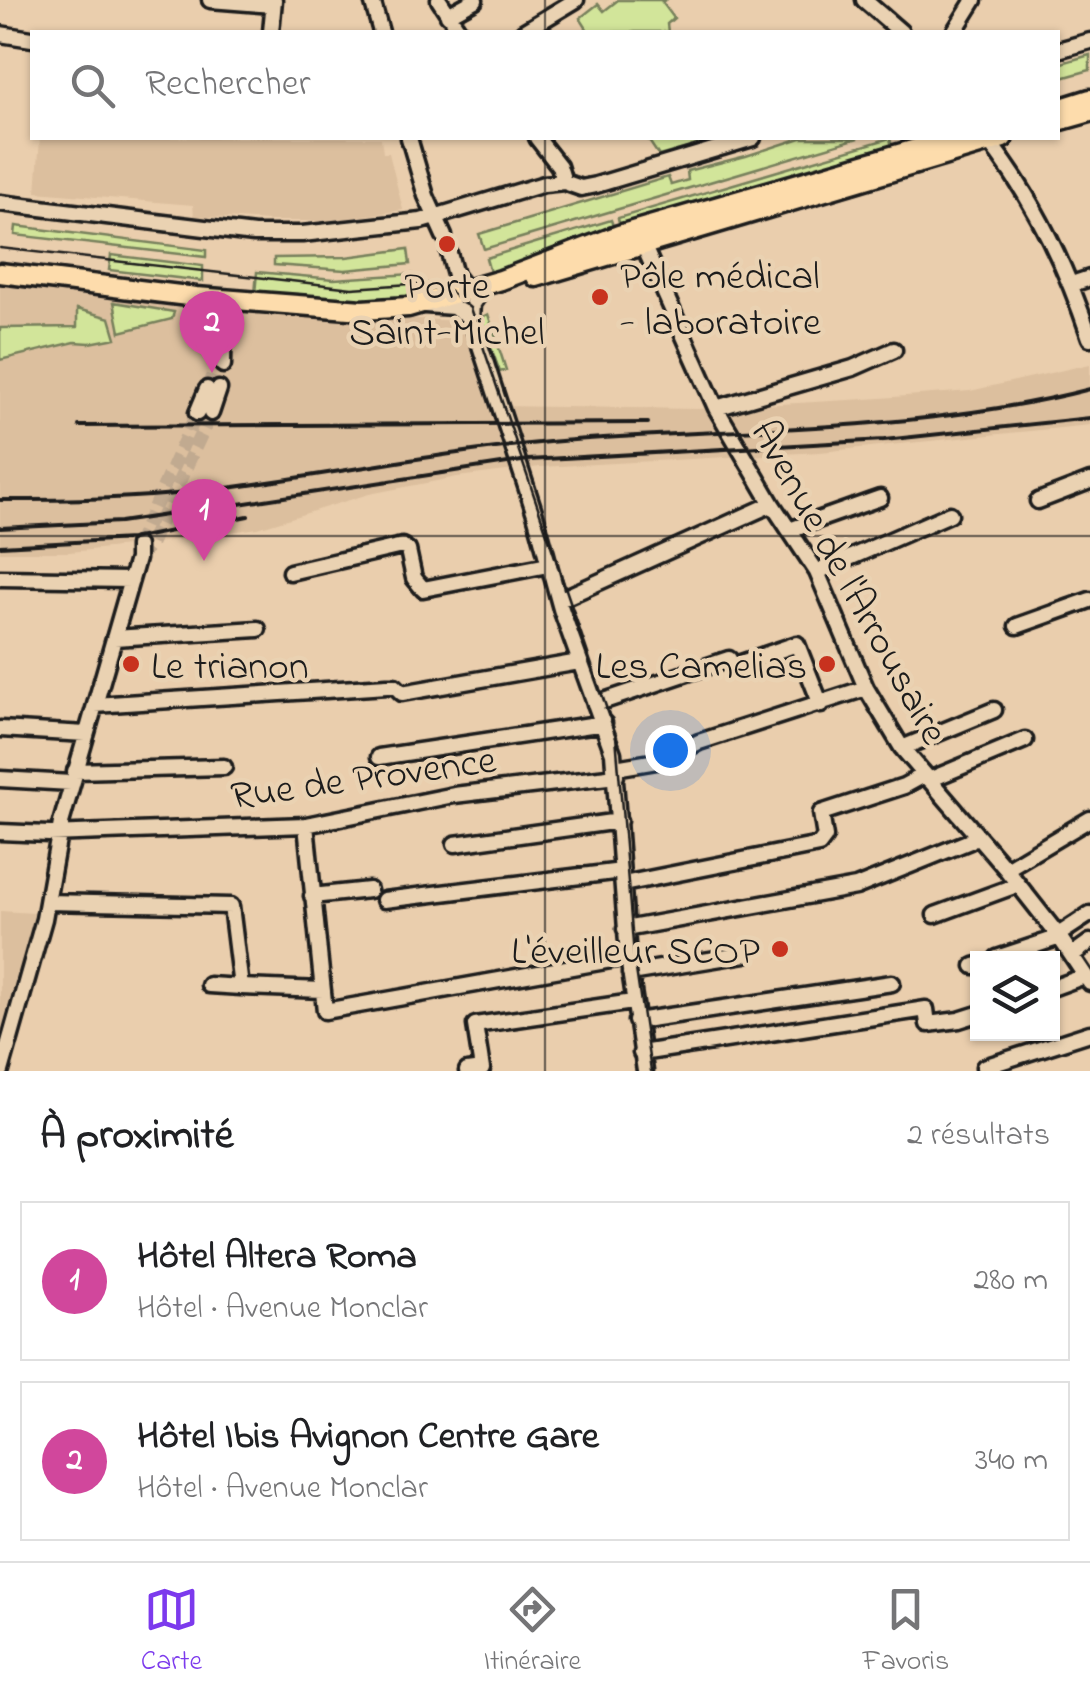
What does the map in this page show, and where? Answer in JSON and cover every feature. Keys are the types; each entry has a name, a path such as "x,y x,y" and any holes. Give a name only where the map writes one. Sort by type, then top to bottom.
{"main road":[{"path":"1070,113 1090,99"},
{"path":"639,236 944,140"},
{"path":"0,273 224,299 362,310 420,304 477,289 568,252 989,140"}],"street":[{"path":"210,0 274,2 271,30"},
{"path":"372,0 380,30"},
{"path":"439,0 459,30"},
{"path":"448,15 475,0"},
{"path":"526,30 576,0"},
{"path":"955,30 974,0"},
{"path":"867,2 898,30"},
{"path":"0,34 30,39"},
{"path":"1060,49 1090,41"},
{"path":"1070,113 1090,129"},
{"path":"411,140 426,196 444,236"},
{"path":"540,140 559,166 564,182"},
{"path":"0,202 254,234 302,234 437,217 544,184 564,182 582,188 746,140"},
{"path":"994,140 1072,284 1090,338"},
{"name":"Avenue de l'Arrousaire","path":"639,236 716,408 817,572 866,688 902,748 1006,869 1088,979"},
{"path":"450,252 456,276 477,289 470,308 471,318 558,600 604,723 616,772 628,956 645,1071"},
{"path":"1072,284 1090,278"},
{"path":"220,360 224,299"},
{"path":"420,304 454,307 471,318"},
{"path":"716,408 853,368 894,350"},
{"path":"204,413 213,390"},
{"path":"1038,501 1090,481"},
{"path":"792,529 880,498"},
{"path":"558,600 772,504"},
{"path":"817,572 950,514"},
{"path":"290,572 402,546 408,550 414,578 423,589 548,565"},
{"path":"1,1071 47,902 58,834 137,552"},
{"path":"0,578 130,580"},
{"path":"1017,626 1090,600"},
{"path":"114,638 258,628"},
{"path":"596,704 729,660 732,666 797,644 820,706"},
{"path":"95,705 388,686 395,686 402,693 579,662"},
{"name":"Rue de Provence","path":"0,832 58,834 306,824 454,795 616,772 663,760 699,742 866,688"},
{"path":"902,748 994,710"},
{"path":"379,757 604,723"},
{"path":"0,729 86,734"},
{"path":"384,900 622,877 819,845 825,837 821,813 1025,740"},
{"path":"0,779 224,767"},
{"path":"1006,869 1090,819"},
{"path":"456,844 619,820"},
{"path":"306,824 325,1011 628,956"},
{"path":"626,929 856,887 970,841 975,835"},
{"path":"935,915 1017,885"},
{"path":"312,896 369,890"},
{"path":"47,902 231,906 241,987"},
{"path":"1017,951 1059,936 1090,914"},
{"path":"1072,955 1090,942"},
{"path":"630,973 746,954"},
{"path":"1060,986 1088,979"},
{"path":"636,1020 892,983"},
{"path":"210,985 323,990"},
{"path":"467,1071 482,1069 475,1025 634,1002"},
{"path":"641,1052 926,1009 928,1024 970,1017"},
{"path":"984,1067 1090,1033"}],"shaded area":[{"path":"40,140 381,140 383,153 389,153 403,210 331,221 267,221 194,216 193,205 36,192"},
{"path":"0,283 259,312 463,321 492,406 697,409 881,398 970,391 1090,364 1090,425 820,452 540,467 457,477 369,494 258,528 70,552 0,552"},
{"path":"0,911 35,913 0,1046"}],"green space":[{"path":"618,0 665,0 662,2 674,18 667,24 668,30 588,30 580,18 598,4 604,11"},
{"path":"1090,55 1090,70 1060,78 1060,63"},
{"path":"648,140 715,140 659,156"},
{"path":"795,140 851,140 484,249 479,234 668,177 671,185 688,180 687,171"},
{"path":"890,140 892,147 620,227 618,218"},
{"path":"611,220 614,229 576,240 491,276 486,258"},
{"path":"16,226 206,250 206,257 15,235"},
{"path":"408,249 410,264 345,270 274,265 274,258 346,257"},
{"path":"111,255 203,266 203,281 109,270"},
{"path":"257,272 334,279 412,274 414,296 361,302 255,294"},
{"path":"114,302 174,312 172,319 120,332"},
{"path":"77,309 110,318 116,338 75,342 0,360 0,328 77,327"},
{"path":"488,314 506,370 500,372 480,318"}],"tunnel":[{"path":"207,389 217,365"},
{"path":"137,546 197,413"},
{"path":"137,559 150,544 211,413"}],"tram line":[{"path":"0,248 352,288 425,283 448,290 470,308 616,736 634,956 651,1071"}],"railway":[{"path":"0,500 204,491 549,442 888,422 1023,404 1090,389"},
{"path":"0,528 120,522 528,460 884,440 1090,418"},
{"path":"79,426 648,423"},
{"path":"0,546 131,539 248,516"}],"place":[{"name":"Porte Saint-Michel","path":"447,244"},
{"name":"Pôle médical - laboratoire","path":"600,297"},
{"name":"Hôtel Ibis Avignon Centre Gare","path":"212,373"},
{"name":"Hôtel Altera Roma","path":"204,561"},
{"name":"Le trianon","path":"131,664"},
{"name":"Les Camelias","path":"827,664"},
{"name":"L'éveilleur SCOP","path":"780,949"}]}
